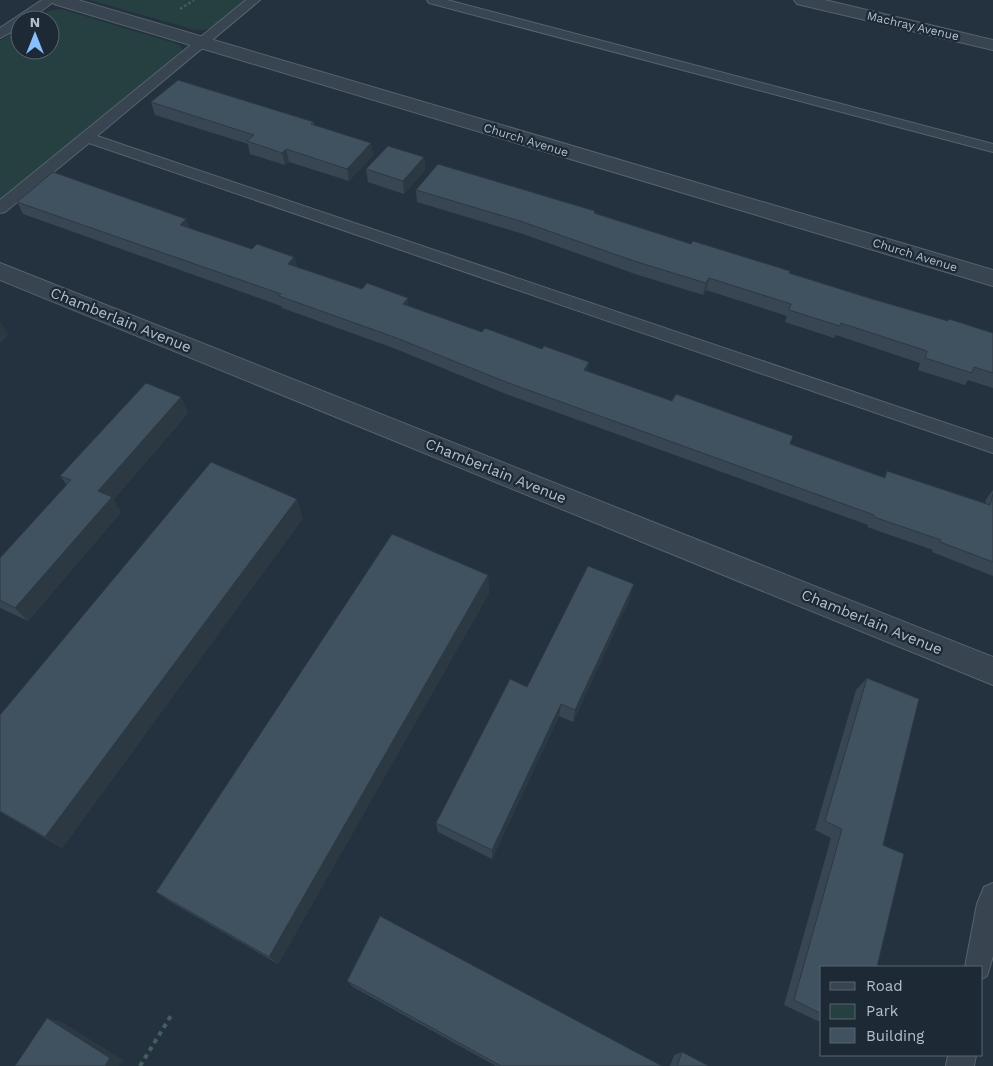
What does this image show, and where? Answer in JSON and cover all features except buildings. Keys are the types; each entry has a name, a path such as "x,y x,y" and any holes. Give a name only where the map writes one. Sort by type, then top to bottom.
{"street":[{"name":"Church Avenue","path":"60,0 993,278"},
{"name":"Machray Avenue","path":"803,0 993,45"},
{"name":"Chamberlain Avenue","path":"0,271 993,671"}],"lane":[{"path":"35,10 50,0"},
{"path":"0,208 254,0"},
{"path":"433,0 993,148"},
{"path":"86,136 993,446"},
{"path":"978,966 993,896"}],"path":[{"path":"140,1066 172,1014"}],"green space":[{"path":"90,0 248,0 223,22 208,29 200,30"},
{"path":"61,9 174,43 179,45 183,51 0,201 0,41 10,34 10,60 60,60 60,10 56,10"}]}
